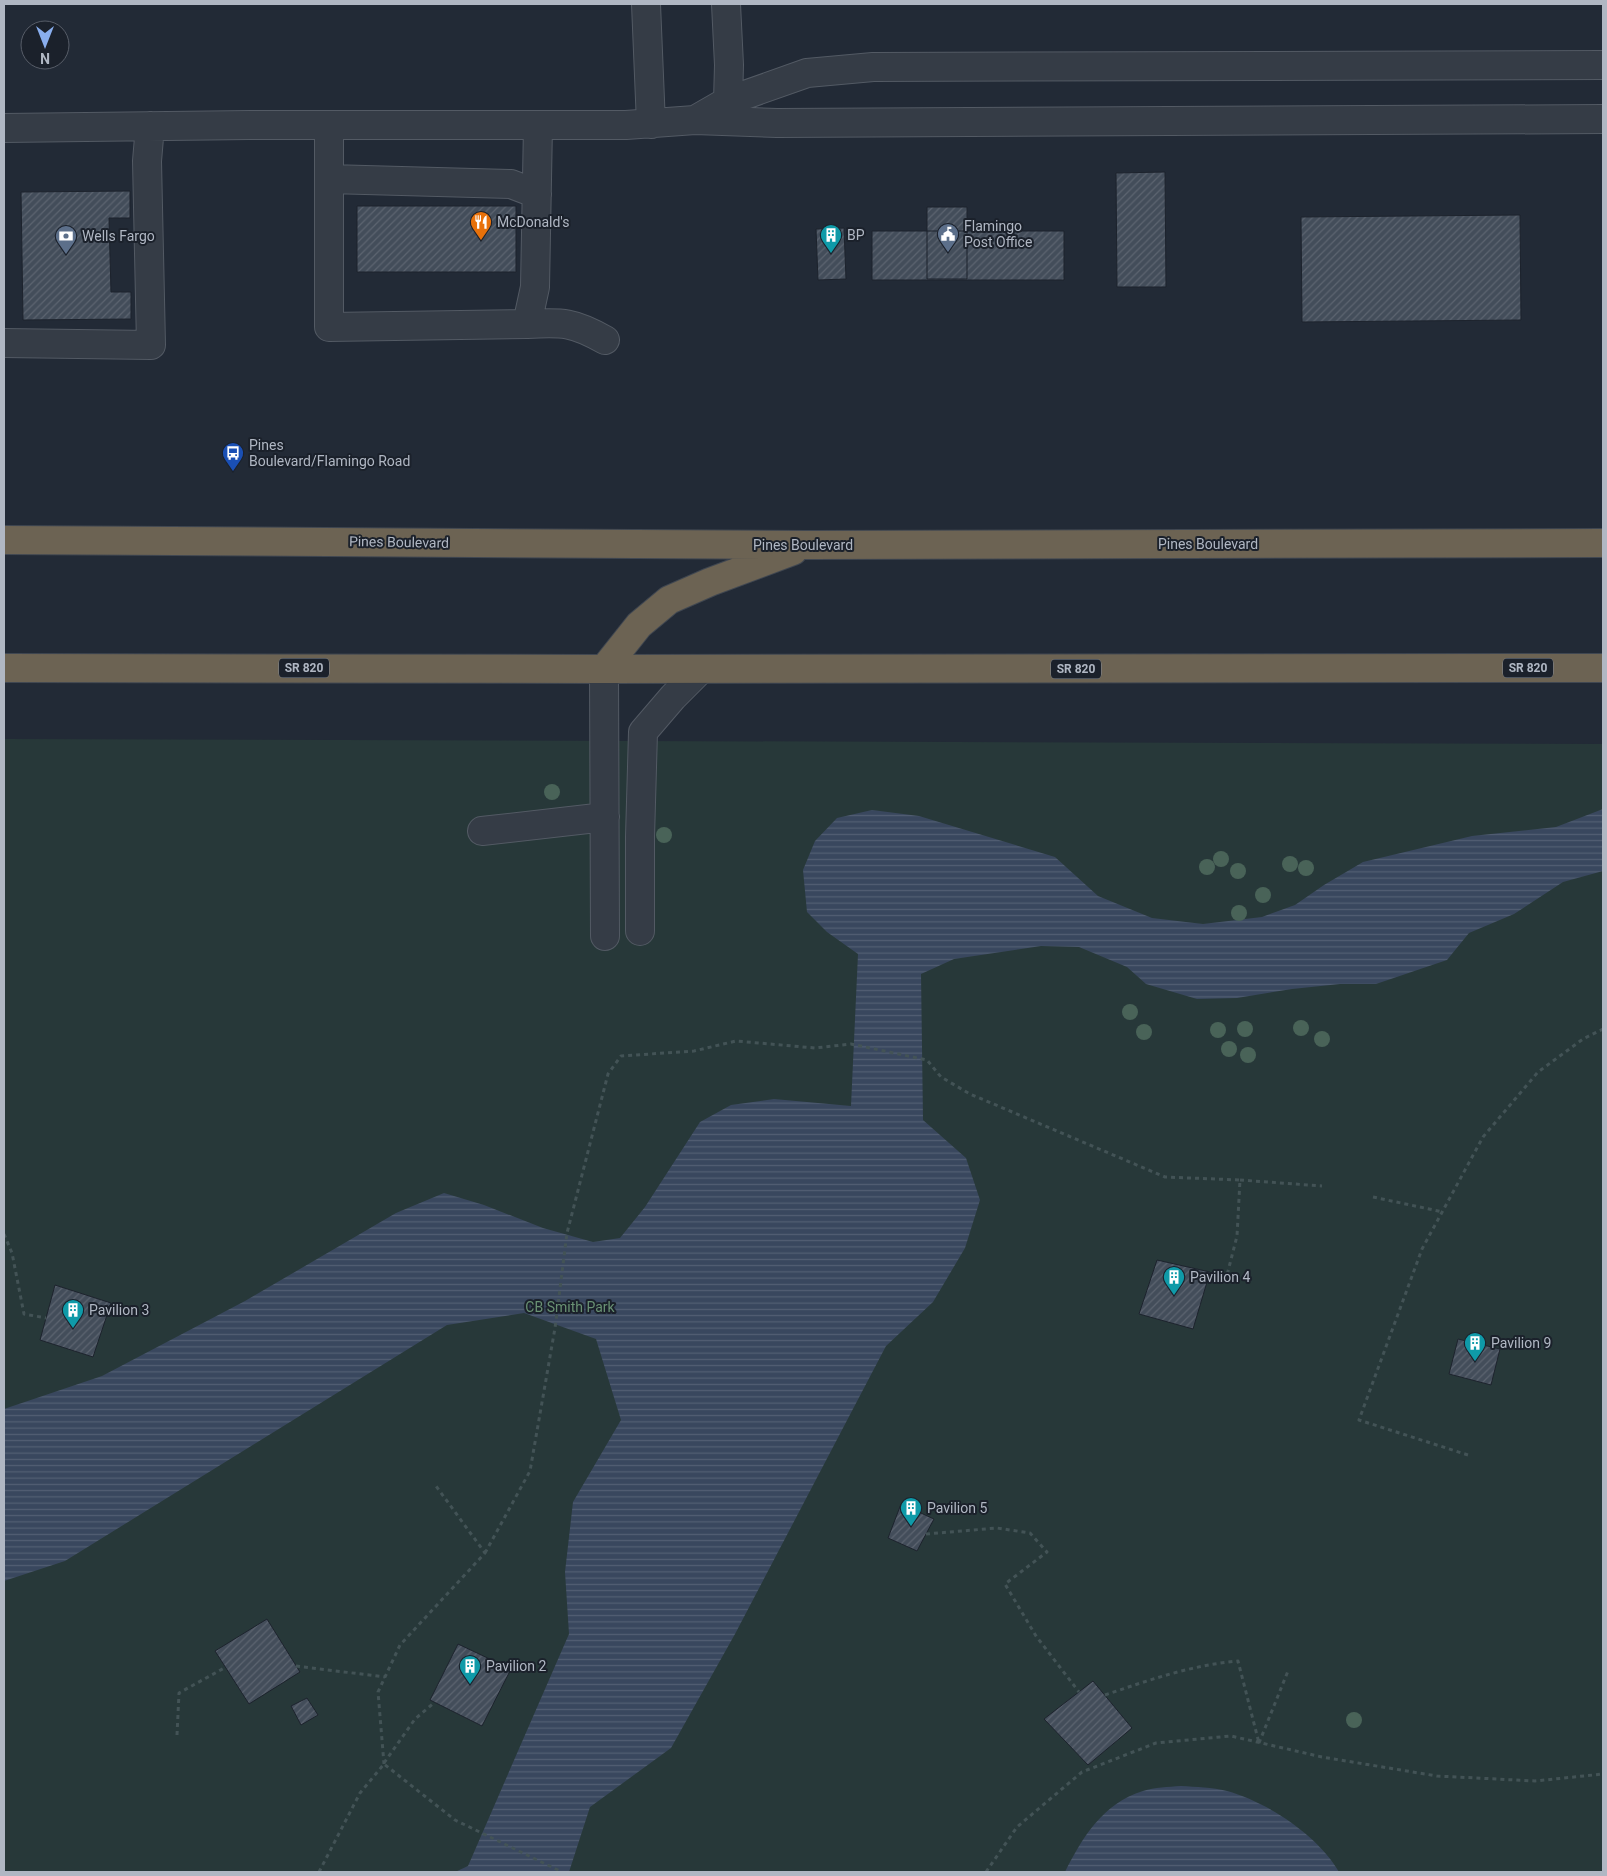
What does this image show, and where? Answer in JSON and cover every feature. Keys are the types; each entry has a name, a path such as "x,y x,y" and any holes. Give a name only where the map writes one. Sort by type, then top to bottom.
{"highway":[{"name":"Pines Boulevard","path":"4,540 808,545 1603,543"},
{"path":"604,669 639,624 669,600 710,582 808,545"},
{"name":"SR 820","path":"4,668 1603,668"}],"lane":[{"path":"646,4 650,124"},
{"path":"726,4 729,65 728,101"},
{"path":"695,120 728,101 808,73 873,67 1603,65"},
{"path":"4,128 626,125 695,120 777,123 1603,119"},
{"path":"328,125 328,327 562,322 585,329 605,340"},
{"path":"527,324 536,287 538,125"},
{"path":"4,343 151,345 147,161 150,126"},
{"path":"328,179 511,184 537,194"},
{"path":"604,669 605,936"},
{"path":"640,931 643,732 673,697 701,669"},
{"path":"482,831 605,817"}],"path":[{"path":"1468,1455 1359,1420 1422,1250 1483,1137 1538,1072 1583,1040 1603,1029"},
{"path":"562,1872 455,1820 384,1764 378,1692 400,1646 485,1553 530,1471 555,1328 567,1233 608,1074 621,1056 694,1051 736,1041 815,1048 851,1044 927,1060 941,1077 970,1094 1165,1177 1322,1186"},
{"path":"1208,1277 1226,1278 1237,1236 1240,1180"},
{"path":"1373,1197 1443,1212"},
{"path":"4,1234 12,1253 24,1314 46,1318"},
{"path":"436,1486 485,1553"},
{"path":"926,1534 997,1528 1030,1533 1047,1552 1005,1584 1036,1636 1079,1692"},
{"path":"1105,1695 1162,1676 1211,1663 1238,1660 1259,1743"},
{"path":"296,1666 385,1677"},
{"path":"177,1735 179,1693 226,1667"},
{"path":"1259,1743 1288,1671"},
{"path":"319,1872 360,1794 384,1764 415,1719 434,1702"},
{"path":"986,1872 1017,1827 1082,1772 1156,1743 1231,1736 1322,1757 1437,1776 1535,1781 1603,1774"}],"green space":[{"name":"CB Smith Park","path":"4,739 1603,744 1603,1872 4,1872"}],"water":[{"path":"1603,809 1603,871 1563,882 1514,914 1469,933 1447,960 1376,984 1340,984 1292,989 1237,998 1197,999 1146,984 1127,967 1079,947 1041,946 954,959 921,974 923,1120 966,1158 980,1200 965,1248 933,1302 886,1346 735,1634 671,1748 590,1807 569,1872 455,1872 468,1866 569,1634 565,1572 573,1502 621,1420 596,1339 524,1313 447,1325 65,1561 4,1581 4,1409 102,1376 245,1301 396,1213 444,1193 484,1205 543,1228 593,1242 620,1238 645,1207 700,1122 731,1105 774,1099 851,1106 858,954 827,932 807,912 803,870 815,841 837,818 872,810 919,816 1055,857 1098,896 1152,918 1203,924 1262,917 1295,905 1363,862 1472,836 1556,827"},
{"path":"1181,1786 1227,1791 1258,1803 1305,1833 1330,1858 1339,1872 1065,1872 1095,1823 1116,1804 1148,1790"}],"building":[{"path":"1165,172 1166,287 1117,287 1116,173"},
{"name":"Wells Fargo","path":"130,191 130,218 109,218 111,292 131,292 131,319 23,320 21,192"},
{"path":"357,206 516,206 516,272 357,272"},
{"path":"927,207 967,207 967,279 927,279"},
{"path":"1520,215 1521,320 1302,322 1301,217"},
{"name":"BP","path":"844,228 846,279 818,280 816,229"},
{"name":"BP","path":"872,231 1064,231 1064,280 872,280"},
{"name":"Pavilion 4","path":"1157,1260 1210,1272 1193,1329 1139,1314"},
{"name":"Pavilion 3","path":"55,1285 111,1303 93,1357 40,1340"},
{"name":"Pavilion 9","path":"1458,1339 1500,1349 1491,1385 1449,1374"},
{"name":"Pavilion 5","path":"901,1504 934,1519 917,1551 888,1538"},
{"path":"267,1619 300,1672 249,1704 215,1651"},
{"name":"Pavilion 2","path":"458,1644 511,1669 482,1726 430,1700"},
{"path":"1093,1681 1132,1728 1088,1765 1044,1719"},
{"path":"307,1698 318,1715 301,1725 291,1706"}],"place":[{"name":"McDonald's","path":"481,241"},
{"name":"Flamingo Post Office","path":"948,253"},
{"name":"BP","path":"831,254"},
{"name":"Wells Fargo","path":"66,255"},
{"name":"Pines Boulevard/Flamingo Road","path":"233,472"},
{"name":"Pavilion 4","path":"1174,1296"},
{"name":"Pavilion 3","path":"73,1329"},
{"name":"Pavilion 9","path":"1475,1362"},
{"name":"Pavilion 5","path":"911,1527"},
{"name":"Pavilion 2","path":"470,1685"}]}
